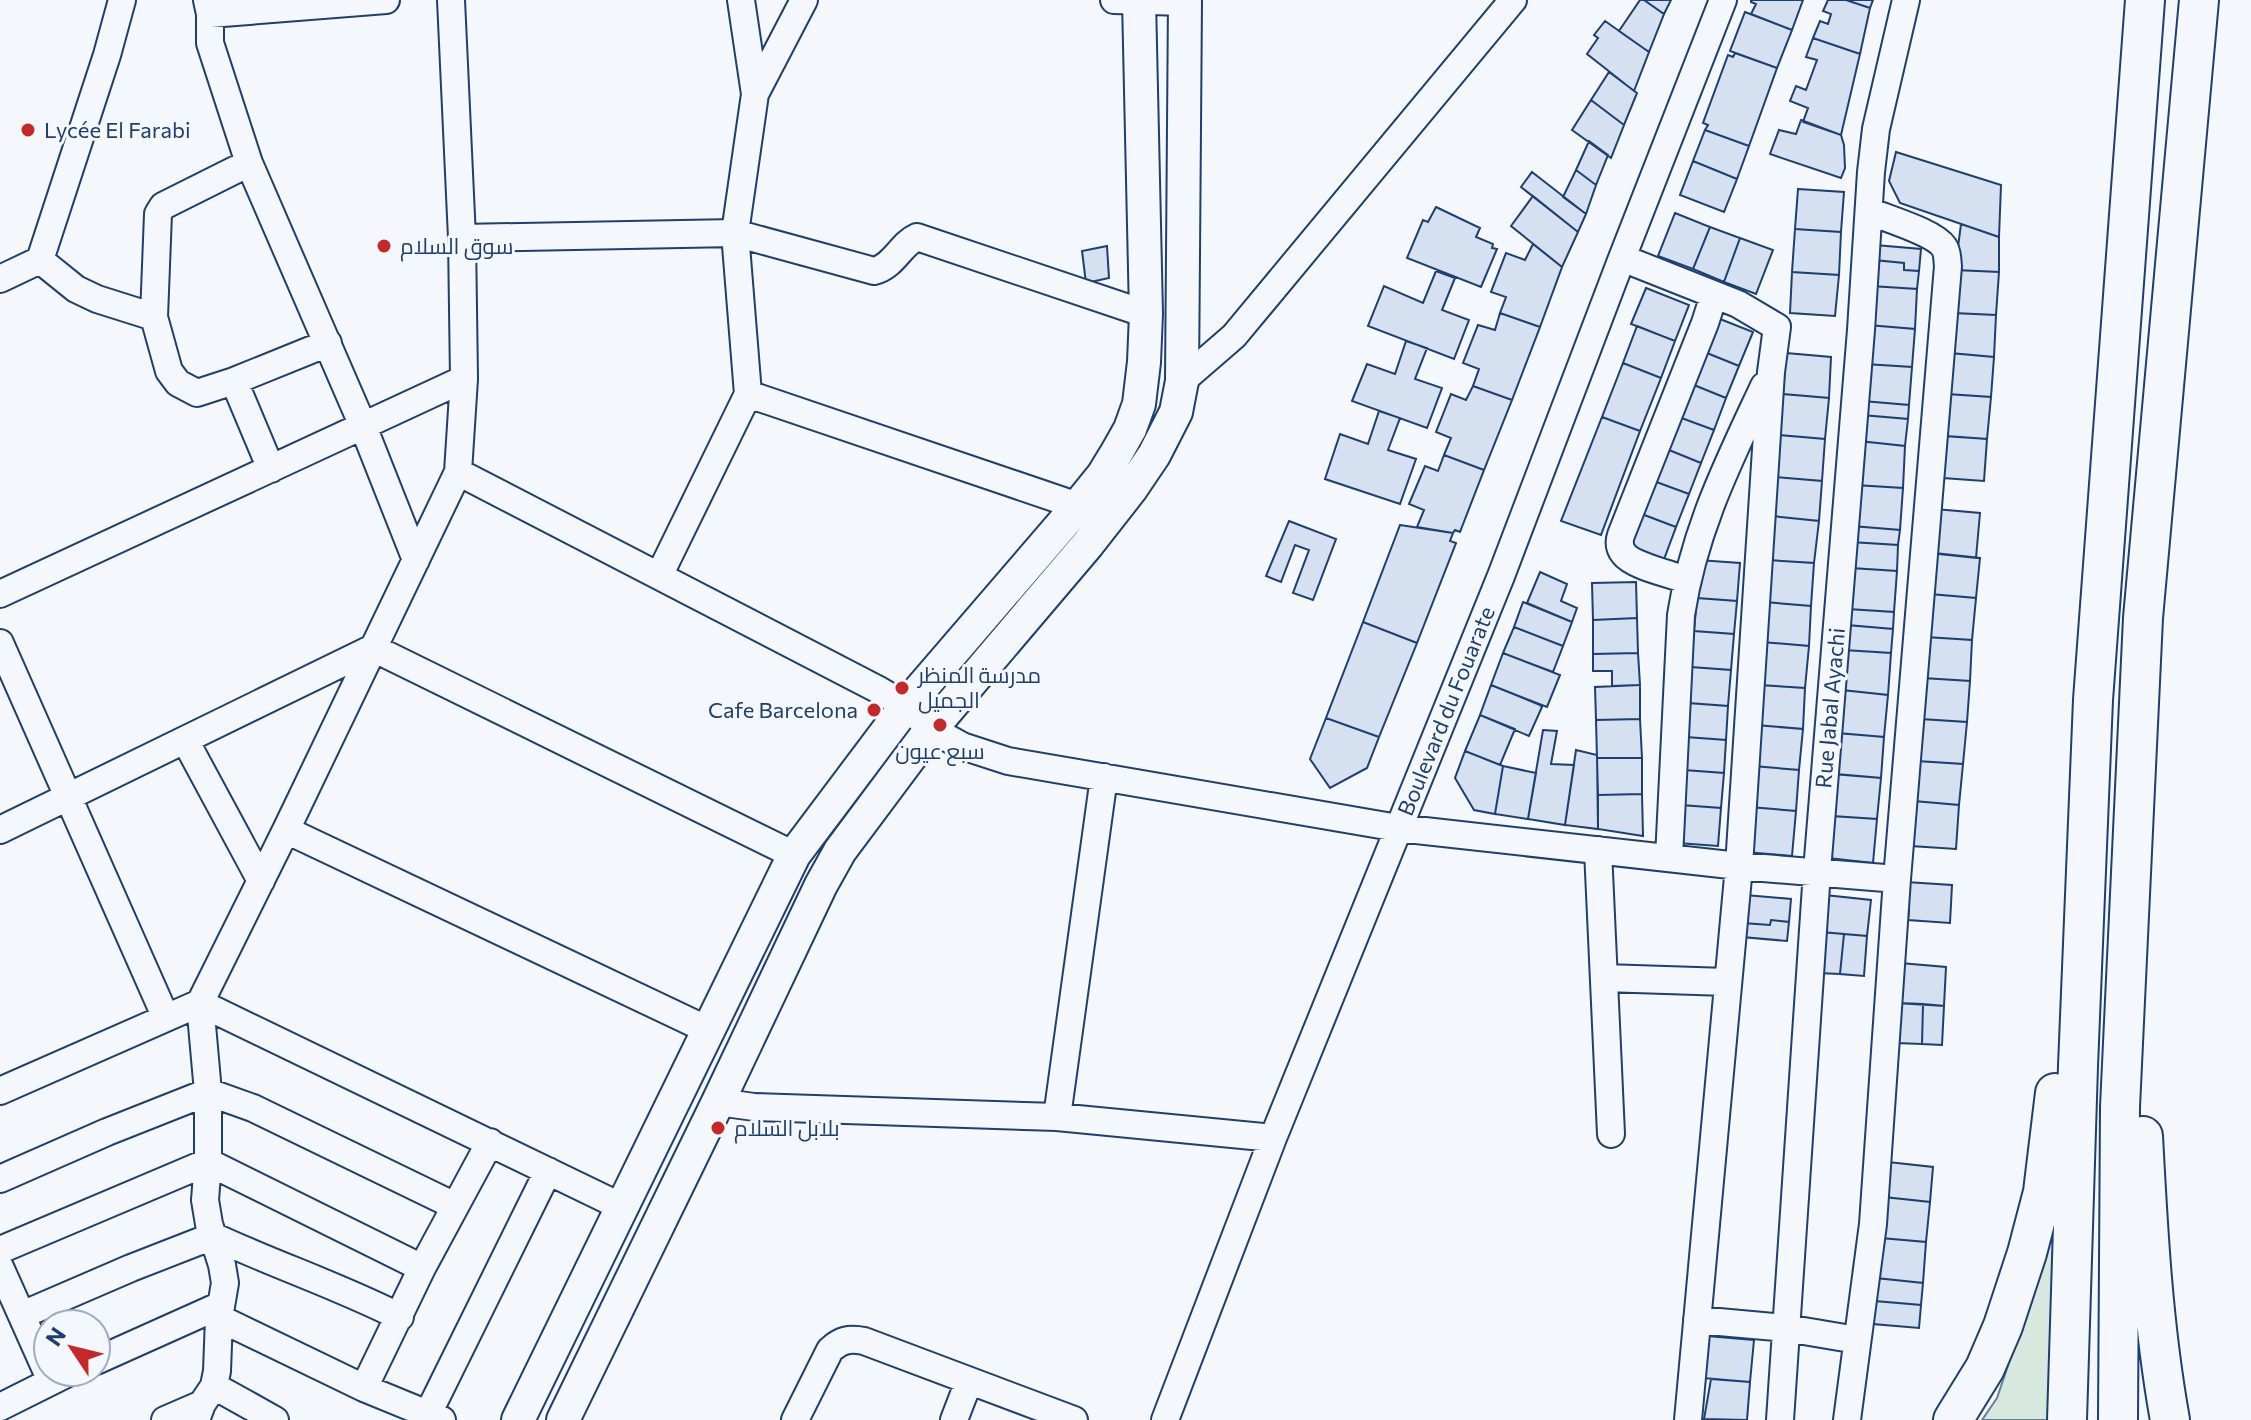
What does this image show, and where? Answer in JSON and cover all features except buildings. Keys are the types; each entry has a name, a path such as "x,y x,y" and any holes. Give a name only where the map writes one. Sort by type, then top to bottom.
{"highway":[{"path":"2067,1420 2093,700 2145,0"},
{"path":"2118,1420 2120,1107 2143,618 2199,0"},
{"path":"1953,1420 1985,1368 2003,1326 2043,1192 2093,700"},
{"path":"2129,903 2150,1263 2170,1420"}],"main road":[{"path":"518,1420 794,855 906,706 1103,475 1130,429 1139,404 1146,314 1139,0"},
{"path":"563,1420 840,851 931,729 1131,489 1154,455 1176,412 1182,381 1185,1"}],"street":[{"path":"0,279 40,260 122,0"},
{"path":"386,0 208,7 210,43 249,163 363,426 416,560"},
{"path":"204,1403 219,1359 225,1274 209,1224 205,1200 208,1092 200,1003 458,472 464,379 462,238 451,0"},
{"path":"659,576 748,394 735,233 755,94 741,0"},
{"path":"755,94 804,0"},
{"path":"1114,0 1185,1"},
{"path":"1182,381 1234,336 1513,0"},
{"name":"Boulevard du Fouarate","path":"1165,1420 1273,1138 1501,576 1723,0"},
{"name":"Rue Jabal Ayachi","path":"1780,1420 1817,871 1871,172 1876,129 1906,0"},
{"path":"249,163 163,206 158,214 154,317 169,371 178,383 197,393 328,343"},
{"path":"1847,1420 1873,1224 1947,255 1935,239 1869,211"},
{"path":"462,238 735,233 874,271 884,267 909,241 917,237 1146,314"},
{"path":"1622,258 1738,304 1777,327 1771,372 1739,866 1688,1420"},
{"path":"40,260 76,289 154,317"},
{"path":"1686,580 1633,561 1623,554 1619,543 1714,295"},
{"path":"1669,858 1681,615 1686,580 1717,487 1771,372"},
{"path":"0,594 464,379"},
{"path":"234,381 271,469"},
{"path":"748,394 1078,506"},
{"path":"458,472 906,706 931,729 962,746 1008,761 1398,828 1739,866 1897,879"},
{"path":"0,643 166,1018"},
{"path":"0,830 373,648"},
{"path":"373,648 794,855"},
{"path":"185,740 261,881"},
{"path":"1057,1117 1104,777"},
{"path":"286,830 708,1030"},
{"path":"1598,850 1611,1134"},
{"path":"1604,978 1727,982"},
{"path":"0,1091 200,1003 622,1207"},
{"path":"0,1179 208,1092 253,1108 455,1206"},
{"path":"718,1102 754,1107 1057,1117 1273,1138"},
{"path":"364,1388 422,1268 490,1142"},
{"path":"0,1250 208,1162 422,1268"},
{"path":"112,1355 220,1312 364,1388 432,1418 548,1171"},
{"path":"22,1315 213,1236 400,1317"},
{"path":"0,1267 32,1331"},
{"path":"1697,1320 1786,1328 1857,1340"},
{"path":"795,1420 830,1350 839,1341 851,1339 1074,1420"},
{"path":"954,1420 969,1381"},
{"path":"0,1407 37,1388"},
{"path":"165,1420 204,1403 275,1420"}],"shaded area":[{"path":"2061,1209 2052,1420 1982,1420 1997,1398"}],"place":[{"name":"Lycée El Farabi","path":"28,130"},
{"name":"سوق السلام","path":"384,246"},
{"name":"مدرسة المنظر الجميل","path":"902,688"},
{"name":"Cafe Barcelona","path":"874,710"},
{"name":"سبع عيون","path":"940,725"},
{"name":"بلابل السلام","path":"718,1128"}]}
